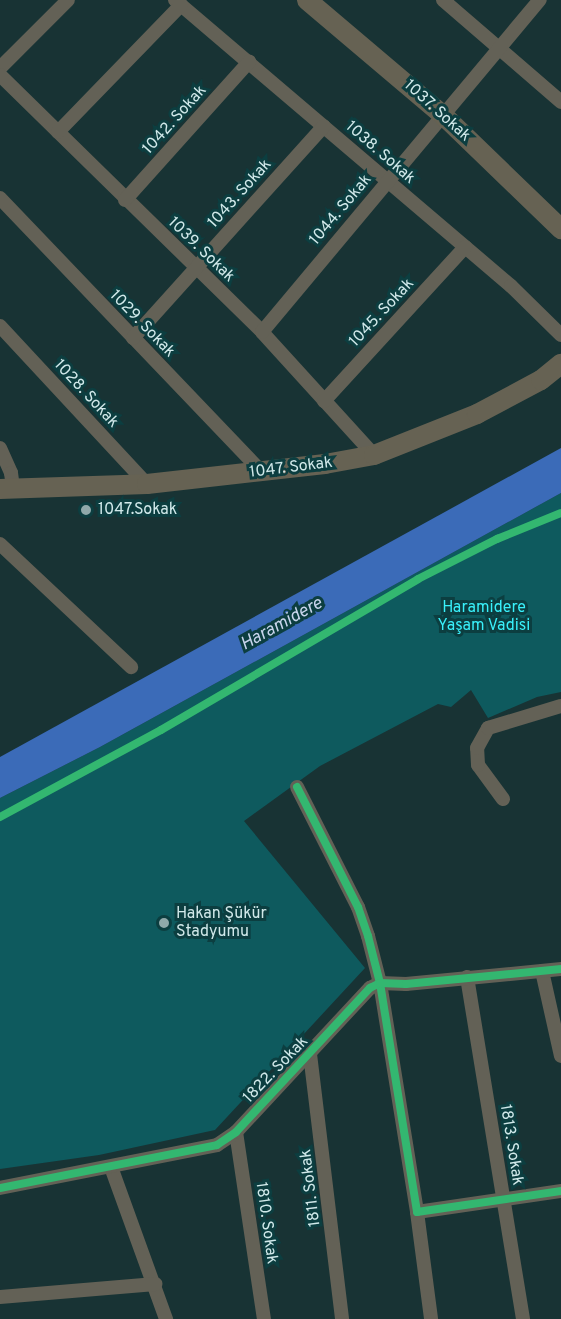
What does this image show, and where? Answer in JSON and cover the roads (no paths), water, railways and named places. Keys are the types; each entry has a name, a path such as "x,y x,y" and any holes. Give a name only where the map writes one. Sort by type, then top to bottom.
{"main road":[{"name":"1037. Sokak","path":"307,0 444,116 561,229"},
{"name":"1047. Sokak","path":"6,489 147,484 325,464 374,455 485,410 541,380 561,364"}],"street":[{"path":"0,68 68,0"},
{"path":"443,0 497,50 561,102"},
{"name":"1044. Sokak","path":"262,332 540,0"},
{"path":"58,132 178,3"},
{"name":"1038. Sokak","path":"178,3 465,247 561,335"},
{"name":"1042. Sokak","path":"125,200 249,62"},
{"name":"1039. Sokak","path":"0,75 262,332 374,455"},
{"name":"1043. Sokak","path":"133,338 324,126"},
{"name":"1029. Sokak","path":"0,198 262,472"},
{"name":"1045. Sokak","path":"324,401 465,247"},
{"name":"1028. Sokak","path":"0,326 147,484"},
{"path":"0,448 11,473 6,489"},
{"path":"0,544 131,667"},
{"path":"503,799 478,765 477,748 488,728 561,706"},
{"path":"297,787 358,907 380,983 417,1212 431,1319"},
{"path":"380,983 406,984 561,969"},
{"path":"542,971 561,1056"},
{"name":"1813. Sokak","path":"466,977 523,1319"},
{"name":"1822. Sokak","path":"0,1188 217,1145 236,1132 370,988 380,983"},
{"name":"1811. Sokak","path":"310,1054 342,1319"},
{"name":"1810. Sokak","path":"236,1132 264,1319"},
{"path":"111,1167 166,1319"},
{"path":"417,1212 561,1191"},
{"path":"0,1297 155,1284"}],"water":[{"name":"Haramidere","path":"561,448 561,493 100,747 0,798 0,757"}],"place":[{"name":"1047.Sokak","path":"86,510"},
{"name":"Hakan Şükür Stadyumu","path":"164,923"}],"park label":[{"name":"Haramidere Yaşam Vadisi","path":"484,617"}]}
